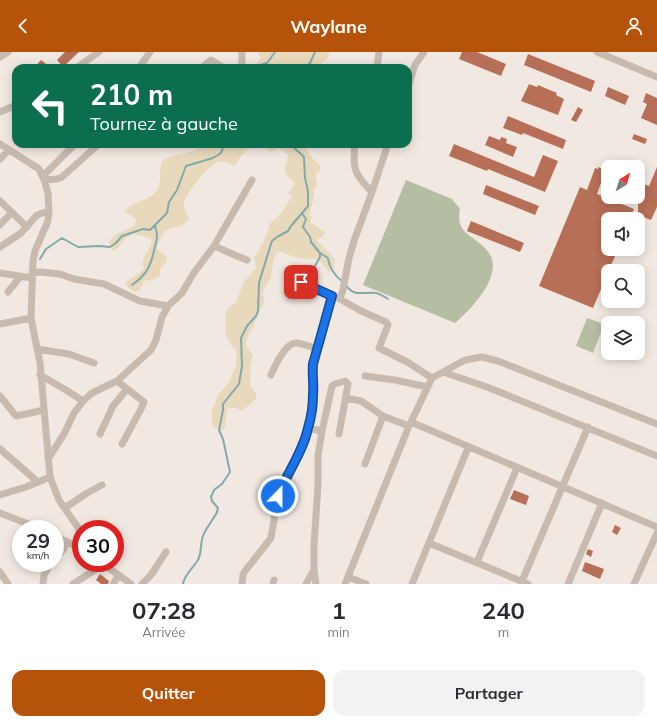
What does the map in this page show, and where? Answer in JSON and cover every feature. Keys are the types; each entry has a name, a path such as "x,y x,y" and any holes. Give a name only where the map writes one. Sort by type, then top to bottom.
{"street":[{"path":"0,57 8,52"},
{"path":"82,64 99,52"},
{"path":"142,64 150,52"},
{"path":"240,64 242,52"},
{"path":"377,64 379,52"},
{"path":"412,74 415,65 424,52"},
{"path":"597,52 657,77"},
{"path":"206,64 211,60 217,64"},
{"path":"0,112 12,107"},
{"path":"0,144 39,169 48,193 48,221 35,251 32,275 31,318 37,349 50,477 59,500 73,520"},
{"path":"43,178 71,148"},
{"path":"43,178 57,179 62,177 95,148"},
{"path":"355,148 354,163 356,172 360,180 372,192"},
{"path":"340,299 345,284 349,258 387,148"},
{"path":"0,159 9,150"},
{"path":"48,459 64,434 74,413 83,401 92,393 117,381 151,350 156,340 162,317 168,306 182,293 214,246 252,180"},
{"path":"0,201 27,227"},
{"path":"0,248 27,227 37,215 49,211"},
{"path":"0,225 12,212"},
{"path":"214,246 247,260"},
{"path":"0,273 20,277 40,272 60,274 74,279 108,285 136,300 168,306"},
{"path":"8,292 20,277"},
{"path":"301,282 340,299 386,322 388,325 380,348 421,370 432,378"},
{"path":"242,584 245,571 271,538 278,496 283,483 304,443 308,428 313,394 312,372 332,296"},
{"path":"0,324 31,318"},
{"path":"271,375 290,345 296,343 317,349"},
{"path":"37,349 69,354 94,363"},
{"path":"366,584 346,580 410,424 432,378 465,360 482,357 498,361 657,424"},
{"path":"443,372 487,387 657,456"},
{"path":"40,375 83,401"},
{"path":"365,376 395,380 428,387"},
{"path":"117,381 144,402 122,444"},
{"path":"316,584 314,570 318,456 322,431 333,385 346,381 348,384 339,434"},
{"path":"100,434 113,406 127,389"},
{"path":"0,396 16,416 44,410"},
{"path":"346,398 361,401 383,416 410,424 657,527"},
{"path":"365,464 383,416"},
{"path":"429,543 525,583 561,487 588,427"},
{"path":"308,428 322,431"},
{"path":"412,584 468,448"},
{"path":"0,449 38,482"},
{"path":"477,562 517,468"},
{"path":"0,494 26,487 50,477"},
{"path":"65,508 102,484"},
{"path":"568,584 602,503"},
{"path":"0,513 18,520"},
{"path":"634,584 657,533"},
{"path":"64,549 66,541 72,544"},
{"path":"142,584 151,575 166,552"},
{"path":"306,584 314,570"},
{"path":"0,572 8,584"},
{"path":"43,584 46,572"},
{"path":"72,584 91,572"},
{"path":"113,572 131,584"},
{"path":"113,584 118,576"}],"green space":[{"path":"406,180 452,199 460,209 459,218 464,230 484,247 489,253 493,262 489,282 484,291 477,301 455,323 363,285"},
{"path":"587,318 601,323 601,332 593,353 576,346"}],"sand":[{"path":"257,52 330,52 327,59 320,64 256,64 261,58"},
{"path":"198,148 250,148 239,159 235,166 224,162 217,162 197,181 185,200 184,207 189,219 180,227 167,230 160,239 157,249 167,257 167,262 161,267 160,275 155,279 144,281 140,290 136,292 128,288 125,283 144,268 143,260 152,242 150,238 134,234 126,238 115,251 112,250 109,242 117,234 135,226 136,220 131,215 124,213 137,202 153,195 157,191 160,181 161,163 163,160"},
{"path":"264,148 279,148 270,152"},
{"path":"279,148 305,148 320,166 320,171 316,174 317,184 314,190 314,197 309,215 312,217 310,222 325,232 322,238 318,238 317,241 335,259 334,269 329,272 319,260 297,258 279,251 276,253 271,278 263,292 264,302 247,338 246,345 253,356 250,385 256,394 256,399 242,411 236,408 228,408 223,430 214,428 212,424 212,410 219,394 228,384 236,366 237,358 236,349 230,344 226,335 226,311 236,302 244,282 256,268 254,258 267,235 270,223 282,213 292,196 288,193 295,183 288,176 285,170 288,155"}],"building":[{"path":"65,52 79,52 66,64 60,64 57,60"},
{"path":"462,52 477,52 506,64 501,76 459,59"},
{"path":"528,54 595,81 591,92 524,65"},
{"path":"41,60 46,64 38,64"},
{"path":"529,84 537,87 538,85 557,93 556,95 564,99 558,115 521,101"},
{"path":"608,87 629,96 625,105 605,96"},
{"path":"646,93 657,98 657,125 641,118 647,104 643,102"},
{"path":"578,107 583,110 576,122 571,120"},
{"path":"508,116 566,140 563,149 523,133 522,135 503,128"},
{"path":"634,134 647,139 645,144 632,139"},
{"path":"489,136 500,140 501,137 507,139 506,143 517,147 513,157 485,145"},
{"path":"454,144 534,177 543,155 558,161 545,192 488,169 487,171 449,156"},
{"path":"598,167 601,168 601,183 597,194 601,196 601,204 622,204 634,209 633,212 601,212 601,256 615,256 612,264 601,264 601,289 593,308 539,286 580,187 587,190 595,168 598,169"},
{"path":"657,167 657,207 651,220 645,218 645,212 638,212 638,204 645,204 645,185 649,186"},
{"path":"486,185 539,206 535,215 483,194"},
{"path":"471,221 524,243 520,252 467,231"},
{"path":"514,490 529,496 526,505 510,499"},
{"path":"615,525 621,528 617,535 612,532"},
{"path":"588,549 593,551 591,557 586,554"},
{"path":"585,562 604,569 600,579 582,571"},
{"path":"100,574 109,581 108,584 101,584 96,580"}],"waterway":[{"path":"264,64 267,63 275,52"},
{"path":"309,64 315,52"},
{"path":"40,259 46,249 62,238 78,247 110,247 122,236 143,229 150,230 167,213 169,202 177,190 186,166 213,158 221,153 223,148"},
{"path":"183,584 187,575 198,560 203,536 217,512 218,508 212,501 211,497 214,490 222,484 230,472 223,439 219,430 223,404 239,384 242,366 241,338 247,326 256,316 258,311 259,283 270,247 272,241 288,231 308,206 308,191 305,178 304,157 294,148"},
{"path":"302,213 306,219 303,227 310,237 311,242 320,253 320,257 315,266"},
{"path":"132,285 147,271 151,262 157,239 155,226"},
{"path":"320,253 328,258 333,272 343,282"},
{"path":"346,285 349,289 356,293 376,293 388,299"}],"route":[{"path":"278,496 283,483 304,443 308,428 313,394 313,364 332,296 301,282"}]}
